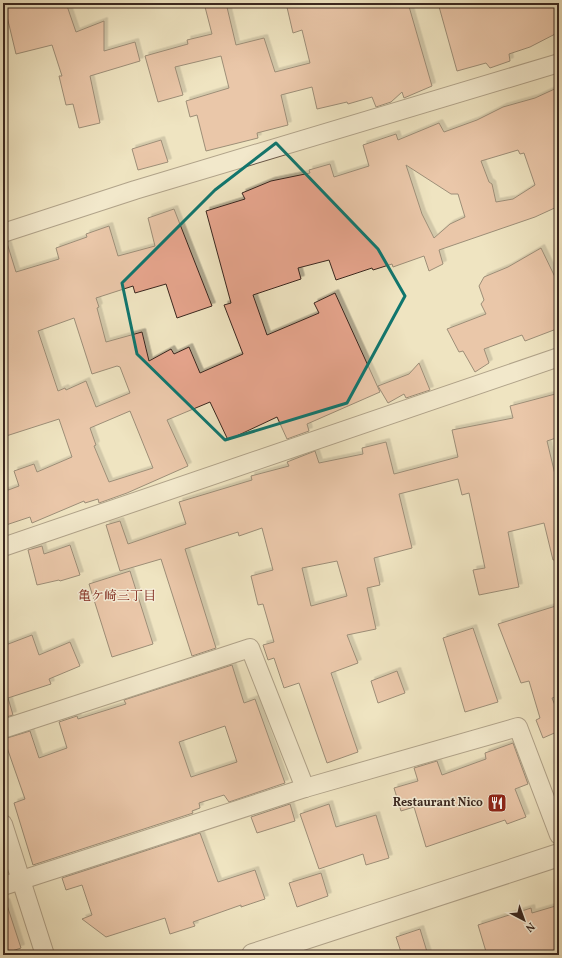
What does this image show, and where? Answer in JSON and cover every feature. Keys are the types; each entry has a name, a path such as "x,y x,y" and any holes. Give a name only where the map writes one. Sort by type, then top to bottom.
{"street":[{"path":"3,233 143,188 559,63"},
{"path":"3,547 559,357"},
{"path":"3,729 250,648 305,788"},
{"path":"3,886 305,788 518,728 559,835"},
{"path":"3,824 45,955"},
{"path":"253,955 559,856"}],"highlighted area":[{"path":"276,143 378,249 405,296 347,403 225,440 137,354 122,283 215,190"}],"building":[{"path":"26,3 66,3 76,32 104,21 104,51 135,42 140,61 90,76 100,123 79,128 73,104 66,105 59,76 62,76 52,45 16,54 5,8"},
{"path":"204,3 226,3 236,45 264,38 275,72 310,63 302,30 293,33 286,3 408,3 432,86 404,98 402,92 391,102 376,107 372,97 348,104 347,102 317,109 312,87 281,95 288,125 257,133 258,138 206,151 197,115 190,117 186,101 229,88 221,56 175,67 183,95 158,102 145,56 188,44 187,40 212,34"},
{"path":"438,3 559,3 559,32 530,47 509,54 510,61 490,68 486,63 457,71"},
{"path":"559,87 559,206 535,217 439,250 443,264 429,271 424,256 393,267 392,264 373,270 372,268 336,280 329,260 298,268 301,279 253,295 267,335 319,313 314,303 335,293 380,392 307,424 309,431 287,439 277,417 228,440 210,402 167,420 188,466 127,493 99,503 98,499 85,503 84,501 32,523 30,517 3,526 3,492 19,486 14,471 34,464 37,472 72,457 59,419 3,437 3,243 7,243 16,272 59,259 56,248 87,237 86,234 109,226 118,256 155,246 148,218 174,209 212,306 177,318 166,284 135,293 133,286 96,298 99,307 97,308 106,342 142,332 149,361 171,349 174,354 189,347 200,373 243,354 224,305 231,303 206,211 245,199 242,193 271,181 310,173 309,170 330,164 334,177 369,166 363,145 396,134 398,140 439,123 444,132 477,120 503,107 535,98","holes":["518,150 520,154 524,153 535,185 513,199 496,202 492,184 489,182 481,161","406,165 451,194 458,194 465,217 450,224 434,238 422,214","74,318 92,374 117,366 120,367 130,393 96,407 86,381 66,390 65,388 58,391 38,331","130,411 153,468 109,482 94,446 96,445 90,428"]},
{"path":"161,140 168,162 138,170 132,149"},
{"path":"541,248 555,277 559,276 559,328 525,341 522,335 484,349 489,363 475,372 463,351 459,352 447,329 486,314 481,304 484,300 479,286 484,277 508,267"},
{"path":"419,363 430,390 406,398 404,394 388,403 378,386 409,374"},
{"path":"559,393 559,437 547,441 559,491 559,559 553,560 544,523 508,532 519,587 479,595 473,570 485,568 469,493 462,495 458,479 399,494 412,548 374,558 380,585 367,588 376,629 347,635 358,663 331,673 358,752 327,763 299,683 284,688 274,658 268,660 263,645 274,642 263,604 258,605 251,576 273,570 262,528 239,536 238,532 185,549 216,648 192,656 161,559 120,571 106,525 120,521 128,544 186,524 179,502 252,480 251,476 289,466 287,462 315,451 319,463 363,454 362,448 386,442 394,474 458,457 452,430 513,418 510,406","holes":["337,561 347,596 311,606 302,568"]},
{"path":"70,545 80,575 60,581 37,585 28,550 42,546 44,554"},
{"path":"130,571 153,644 112,657 89,584"},
{"path":"559,605 559,696 552,698 559,715 559,731 543,738 536,720 540,718 529,681 521,683 498,624"},
{"path":"473,628 498,702 465,712 443,638"},
{"path":"32,635 39,655 70,642 80,666 49,679 51,684 8,698 13,715 3,718 3,646"},
{"path":"232,665 244,703 255,699 285,783 229,802 224,795 199,803 200,808 192,811 193,813 33,865 14,803 25,799 4,739 30,731 39,758 67,748 59,722 77,716 78,719 126,704 124,700","holes":["225,726 237,762 191,777 179,742"]},
{"path":"397,671 405,693 378,703 371,681"},
{"path":"513,743 528,784 515,789 526,817 507,824 505,820 426,847 414,807 401,811 394,788 418,781 414,768 437,761 442,775 486,759 485,753"},
{"path":"290,804 295,821 257,833 251,817"},
{"path":"329,804 336,827 376,815 389,858 366,865 363,854 319,869 300,814"},
{"path":"200,833 218,882 255,870 265,899 241,907 241,905 193,922 195,926 170,934 165,918 106,937 82,919 92,915 82,885 66,890 62,878"},
{"path":"321,873 328,896 297,907 289,883"},
{"path":"6,902 21,948 3,954 3,903"},
{"path":"559,905 559,955 487,955 478,925 531,908 532,913"},
{"path":"420,929 428,955 402,955 396,937"}],"place":[{"name":"Restaurant Nico","path":"497,803"}],"district":[{"name":"亀ケ崎三丁目","path":"117,597"}]}
